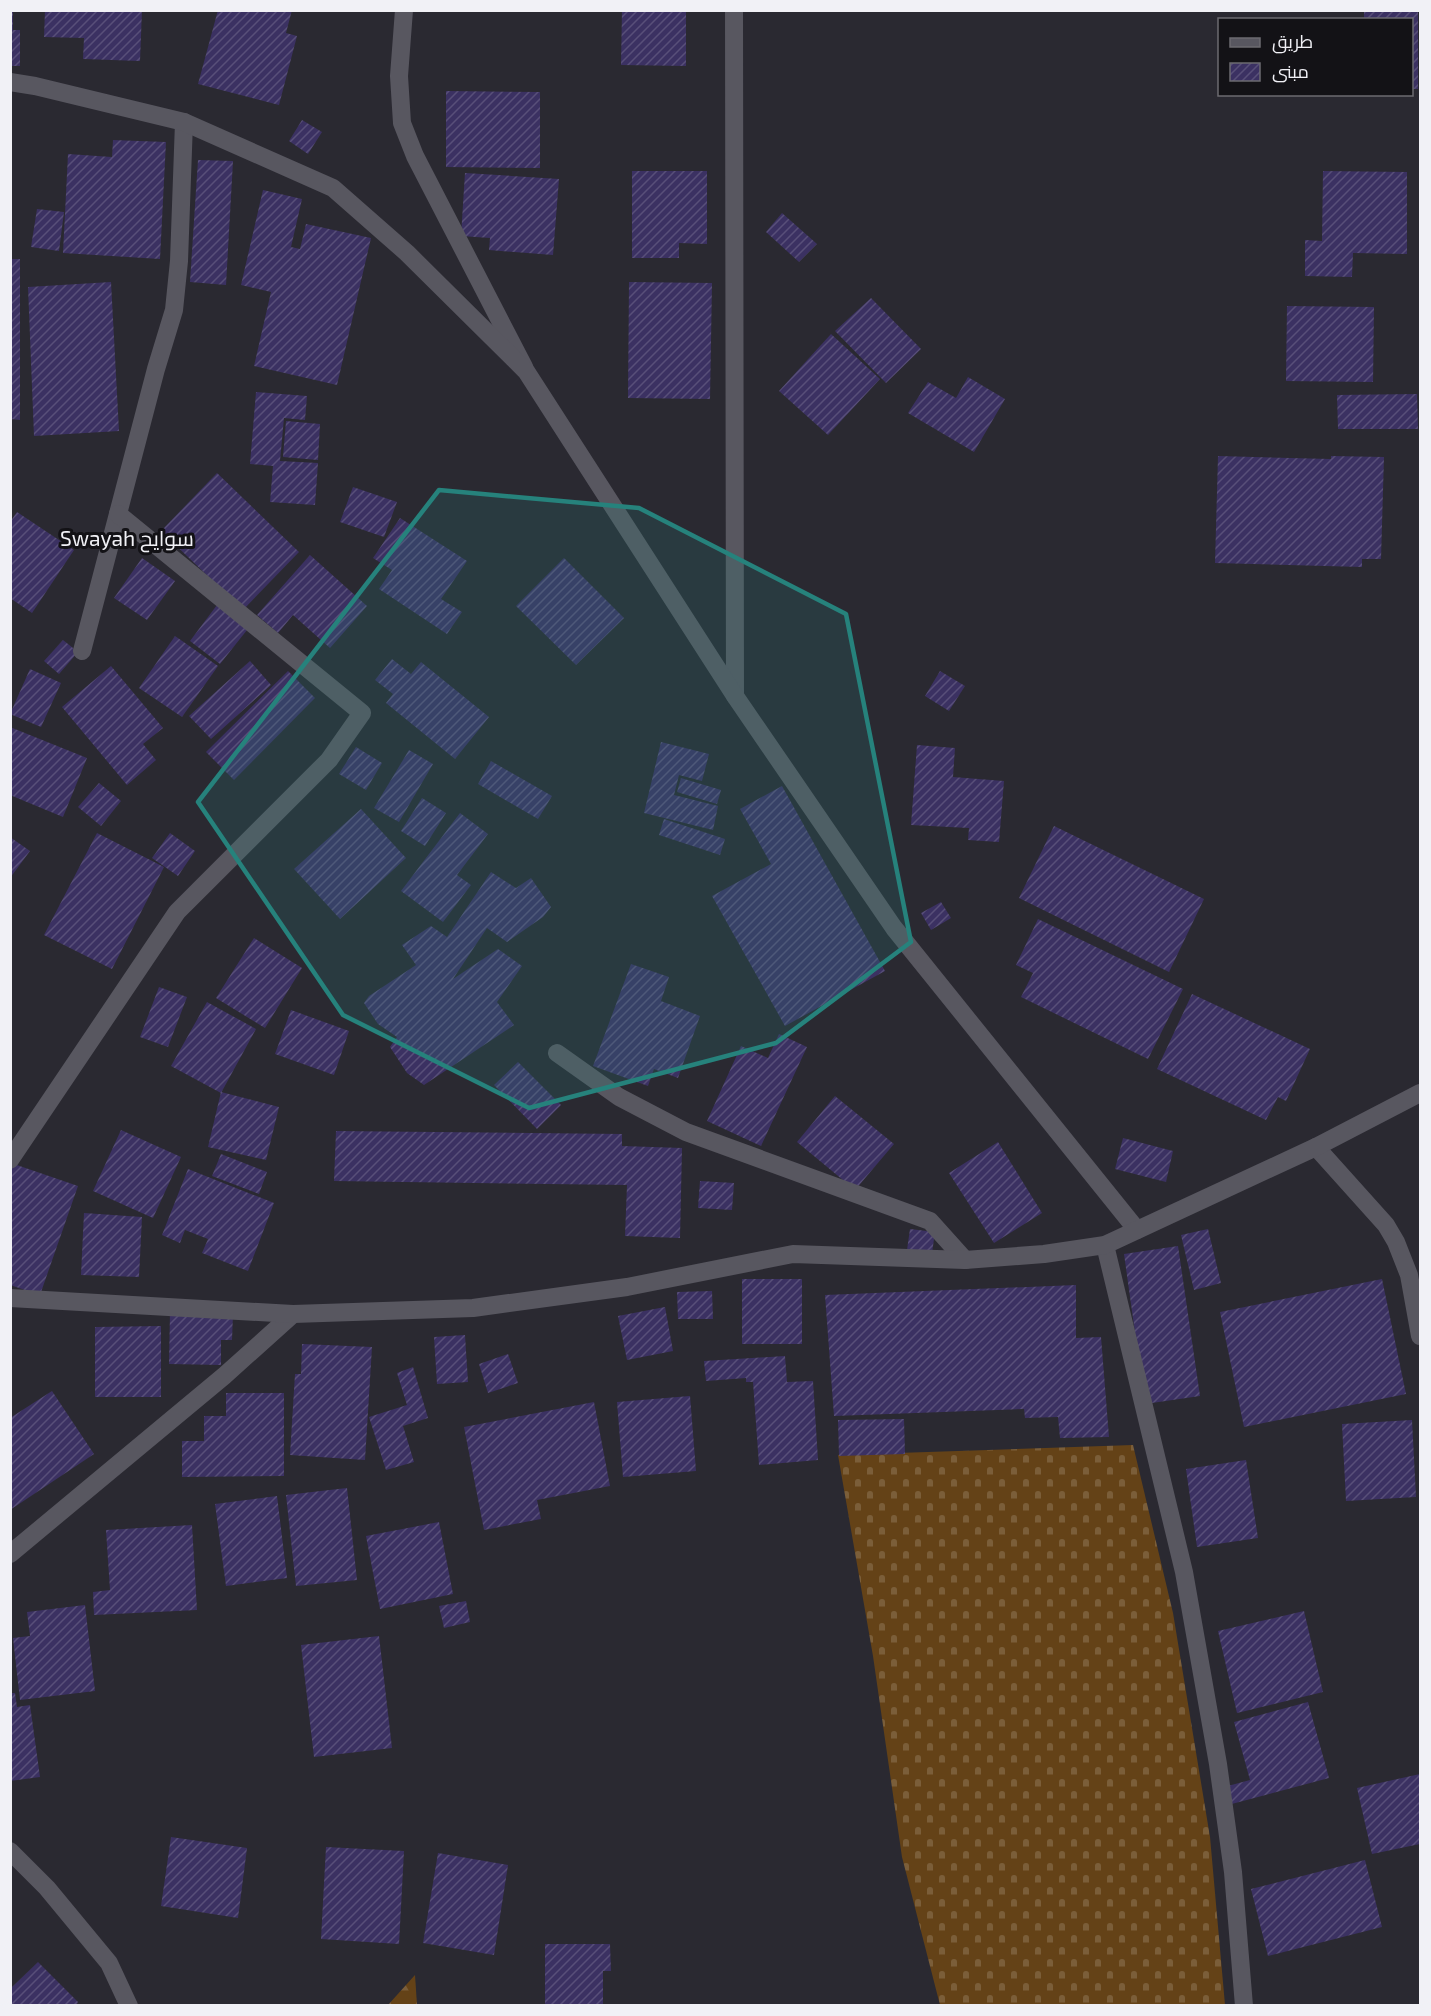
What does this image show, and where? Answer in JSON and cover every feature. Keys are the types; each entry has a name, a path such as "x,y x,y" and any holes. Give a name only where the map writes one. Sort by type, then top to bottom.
{"street":[{"path":"404,10 399,76 402,123 415,156 526,371 735,696 894,928 1137,1230"},
{"path":"734,10 735,696"},
{"path":"10,82 184,122 333,188 407,253 526,371"},
{"path":"82,651 174,309 179,261 184,122"},
{"path":"10,1160 177,912 329,760 362,713 118,514"},
{"path":"557,1053 619,1097 686,1132 930,1221 964,1260"},
{"path":"10,1298 293,1314 473,1308 627,1287 793,1254 964,1260 1044,1254 1105,1245 1316,1147 1420,1093"},
{"path":"1316,1147 1386,1225 1396,1242 1409,1275 1420,1336"},
{"path":"1105,1245 1184,1572 1221,1785 1233,1872 1244,2006"},
{"path":"10,1554 224,1376 293,1314"},
{"path":"10,1851 46,1888 109,1963 129,2006"}],"highlighted area":[{"path":"439,490 639,508 846,614 911,942 776,1043 529,1108 343,1015 198,802"}],"green space":[{"path":"1133,1445 1173,1613 1210,1837 1225,2005 940,2005 902,1857 873,1656 838,1455"},
{"path":"415,1975 417,2005 388,2005"}],"building":[{"path":"10,10 13,10 13,30 20,30 20,66 10,66"},
{"path":"45,10 142,10 140,61 83,59 84,38 44,37"},
{"path":"218,10 292,10 286,33 297,36 279,105 198,84"},
{"path":"622,10 686,10 686,66 621,65"},
{"path":"1364,10 1418,10 1418,89 1413,89 1413,18 1364,18"},
{"path":"446,91 540,92 540,168 446,167"},
{"path":"302,120 322,132 308,154 289,141"},
{"path":"113,140 166,142 160,259 63,253 68,154 112,157"},
{"path":"198,160 233,161 226,285 190,282"},
{"path":"632,171 707,171 707,244 679,243 679,258 632,258"},
{"path":"1323,171 1407,172 1407,254 1353,253 1352,277 1305,276 1305,240 1322,241"},
{"path":"465,173 559,179 553,255 489,250 490,238 461,236"},
{"path":"263,190 302,199 291,247 300,249 306,224 371,238 337,385 254,366 271,292 241,285"},
{"path":"37,209 64,212 59,251 31,247"},
{"path":"782,213 817,244 799,262 766,232"},
{"path":"10,259 20,259 20,420 10,419"},
{"path":"111,282 119,431 34,436 28,287"},
{"path":"629,282 712,283 710,399 628,398"},
{"path":"871,298 921,349 886,383 835,331"},
{"path":"1287,306 1374,307 1373,382 1286,381"},
{"path":"831,334 880,379 828,435 779,391"},
{"path":"968,377 1005,399 974,452 908,413 928,382 956,398"},
{"path":"256,392 307,396 305,420 284,418 280,461 318,463 315,505 270,502 273,466 250,464"},
{"path":"1417,394 1418,429 1338,429 1337,395"},
{"path":"286,421 320,424 318,460 283,457"},
{"path":"1218,456 1331,459 1331,456 1384,457 1381,559 1362,559 1362,567 1215,563"},
{"path":"217,473 299,552 243,610 161,531"},
{"path":"353,487 397,502 384,537 340,522"},
{"path":"17,512 74,550 32,613 10,598 10,522"},
{"path":"400,518 467,561 441,599 462,612 447,634 379,589 392,570 373,558"},
{"path":"310,555 367,606 330,648 293,615 278,633 257,615"},
{"path":"142,558 175,581 147,620 114,598"},
{"path":"564,558 624,618 576,665 516,606"},
{"path":"220,601 251,625 220,664 190,641"},
{"path":"175,636 218,666 182,717 139,688"},
{"path":"63,640 78,652 59,674 44,661"},
{"path":"392,659 411,674 421,662 489,717 455,759 386,703 393,694 375,680"},
{"path":"250,661 271,685 211,739 189,716"},
{"path":"111,666 163,728 143,744 156,760 127,785 62,707"},
{"path":"30,669 61,683 41,727 10,714"},
{"path":"288,671 315,698 234,780 206,752"},
{"path":"940,671 965,686 949,711 925,696"},
{"path":"10,727 87,758 63,817 10,795"},
{"path":"661,742 709,754 702,781 679,775 674,795 718,806 713,830 644,813"},
{"path":"917,745 955,748 953,777 1004,781 999,842 968,840 969,828 911,825"},
{"path":"356,747 382,763 366,790 339,774"},
{"path":"409,750 433,764 399,822 374,808"},
{"path":"491,761 552,796 538,819 478,784"},
{"path":"681,778 721,790 717,804 677,792"},
{"path":"99,783 121,801 101,826 78,807"},
{"path":"782,786 885,971 785,1026 712,896 771,864 740,809"},
{"path":"422,798 446,813 425,846 401,831"},
{"path":"361,809 406,858 340,919 294,869"},
{"path":"460,813 488,834 457,875 471,885 443,922 401,891"},
{"path":"664,819 725,839 720,855 659,835"},
{"path":"1054,826 1204,899 1169,972 1019,898"},
{"path":"97,833 164,867 112,969 44,935"},
{"path":"170,833 195,851 178,876 152,858"},
{"path":"10,837 30,851 10,878"},
{"path":"491,872 516,888 531,878 551,907 543,917 507,942 487,928 453,979 498,949 522,966 497,1002 514,1025 424,1085 407,1073 390,1047 397,1037 378,1024 364,1003 369,996 416,965 402,945 431,926 447,937"},
{"path":"941,902 951,918 931,930 921,913"},
{"path":"1038,919 1183,989 1148,1059 1021,997 1033,973 1016,965"},
{"path":"254,938 302,968 265,1028 216,998"},
{"path":"631,964 669,977 661,1001 700,1016 678,1078 654,1069 648,1086 593,1066"},
{"path":"159,987 187,997 168,1047 140,1037"},
{"path":"1192,994 1310,1049 1286,1101 1278,1097 1266,1120 1157,1069"},
{"path":"207,1002 256,1029 221,1093 171,1066"},
{"path":"291,1010 349,1031 334,1075 275,1054"},
{"path":"779,1034 807,1047 761,1146 707,1121 741,1046 768,1058"},
{"path":"518,1062 561,1105 537,1129 494,1085"},
{"path":"221,1092 279,1107 266,1160 208,1147"},
{"path":"835,1096 894,1144 855,1190 797,1142"},
{"path":"121,1130 181,1157 153,1218 93,1191"},
{"path":"336,1131 622,1134 622,1146 682,1148 680,1238 625,1236 627,1185 334,1181"},
{"path":"1123,1138 1173,1151 1166,1182 1115,1169"},
{"path":"998,1142 1042,1213 994,1243 949,1173"},
{"path":"221,1154 267,1172 259,1194 212,1176"},
{"path":"11,1163 78,1186 40,1295 10,1285"},
{"path":"188,1169 274,1203 248,1271 202,1253 208,1239 185,1230 180,1243 162,1235"},
{"path":"700,1181 734,1183 732,1210 698,1208"},
{"path":"84,1213 142,1217 139,1277 81,1275"},
{"path":"910,1229 935,1232 932,1253 907,1250"},
{"path":"1208,1229 1221,1283 1194,1290 1181,1235"},
{"path":"1178,1246 1200,1396 1145,1404 1124,1254"},
{"path":"742,1279 802,1279 802,1344 742,1344"},
{"path":"1382,1279 1406,1394 1244,1427 1220,1312"},
{"path":"1076,1285 1076,1338 1101,1337 1109,1437 1060,1438 1058,1417 1025,1418 1024,1409 834,1416 825,1295"},
{"path":"712,1291 713,1319 678,1319 677,1292"},
{"path":"665,1307 673,1351 627,1360 618,1316"},
{"path":"170,1312 233,1314 232,1340 221,1340 221,1365 169,1364"},
{"path":"161,1326 161,1397 95,1397 95,1327"},
{"path":"465,1335 468,1382 437,1384 434,1337"},
{"path":"302,1344 372,1347 365,1460 290,1455 295,1374 301,1374"},
{"path":"508,1354 518,1383 488,1393 479,1364"},
{"path":"785,1356 787,1382 813,1381 818,1460 759,1465 753,1382 746,1382 746,1378 706,1381 704,1361"},
{"path":"413,1367 428,1418 403,1426 414,1462 386,1470 369,1417 407,1405 397,1373"},
{"path":"52,1391 94,1454 10,1510 10,1418"},
{"path":"226,1393 284,1393 284,1476 182,1477 182,1441 204,1441 204,1416 226,1416"},
{"path":"690,1396 696,1471 623,1477 617,1402"},
{"path":"594,1402 610,1486 537,1500 541,1519 484,1530 464,1427"},
{"path":"904,1419 905,1454 839,1456 838,1420"},
{"path":"1412,1420 1416,1497 1346,1501 1342,1424"},
{"path":"1246,1460 1258,1538 1197,1547 1186,1469"},
{"path":"347,1488 357,1580 296,1586 286,1495"},
{"path":"277,1496 287,1578 226,1586 215,1504"},
{"path":"439,1522 453,1594 380,1609 366,1536"},
{"path":"192,1525 197,1610 94,1615 93,1592 110,1590 106,1530"},
{"path":"466,1601 470,1622 444,1628 439,1606"},
{"path":"85,1605 95,1691 20,1700 13,1638 30,1636 27,1612"},
{"path":"1304,1611 1323,1692 1237,1713 1218,1631"},
{"path":"379,1636 392,1748 314,1757 301,1645"},
{"path":"10,1693 15,1693 17,1707 30,1705 40,1777 10,1781"},
{"path":"1308,1702 1329,1778 1228,1805 1224,1787 1250,1780 1234,1722"},
{"path":"1420,1774 1420,1844 1372,1854 1357,1788"},
{"path":"171,1837 247,1848 238,1918 161,1906"},
{"path":"326,1847 404,1851 399,1944 321,1939"},
{"path":"438,1853 508,1865 494,1955 423,1943"},
{"path":"1365,1860 1382,1927 1268,1956 1251,1889"},
{"path":"545,1944 610,1944 611,1971 603,1971 603,2005 545,2005"},
{"path":"38,1962 78,2002 79,2006 10,2006 10,1989"}],"district":[{"name":"Swayah سوايح","path":"127,537"}]}
